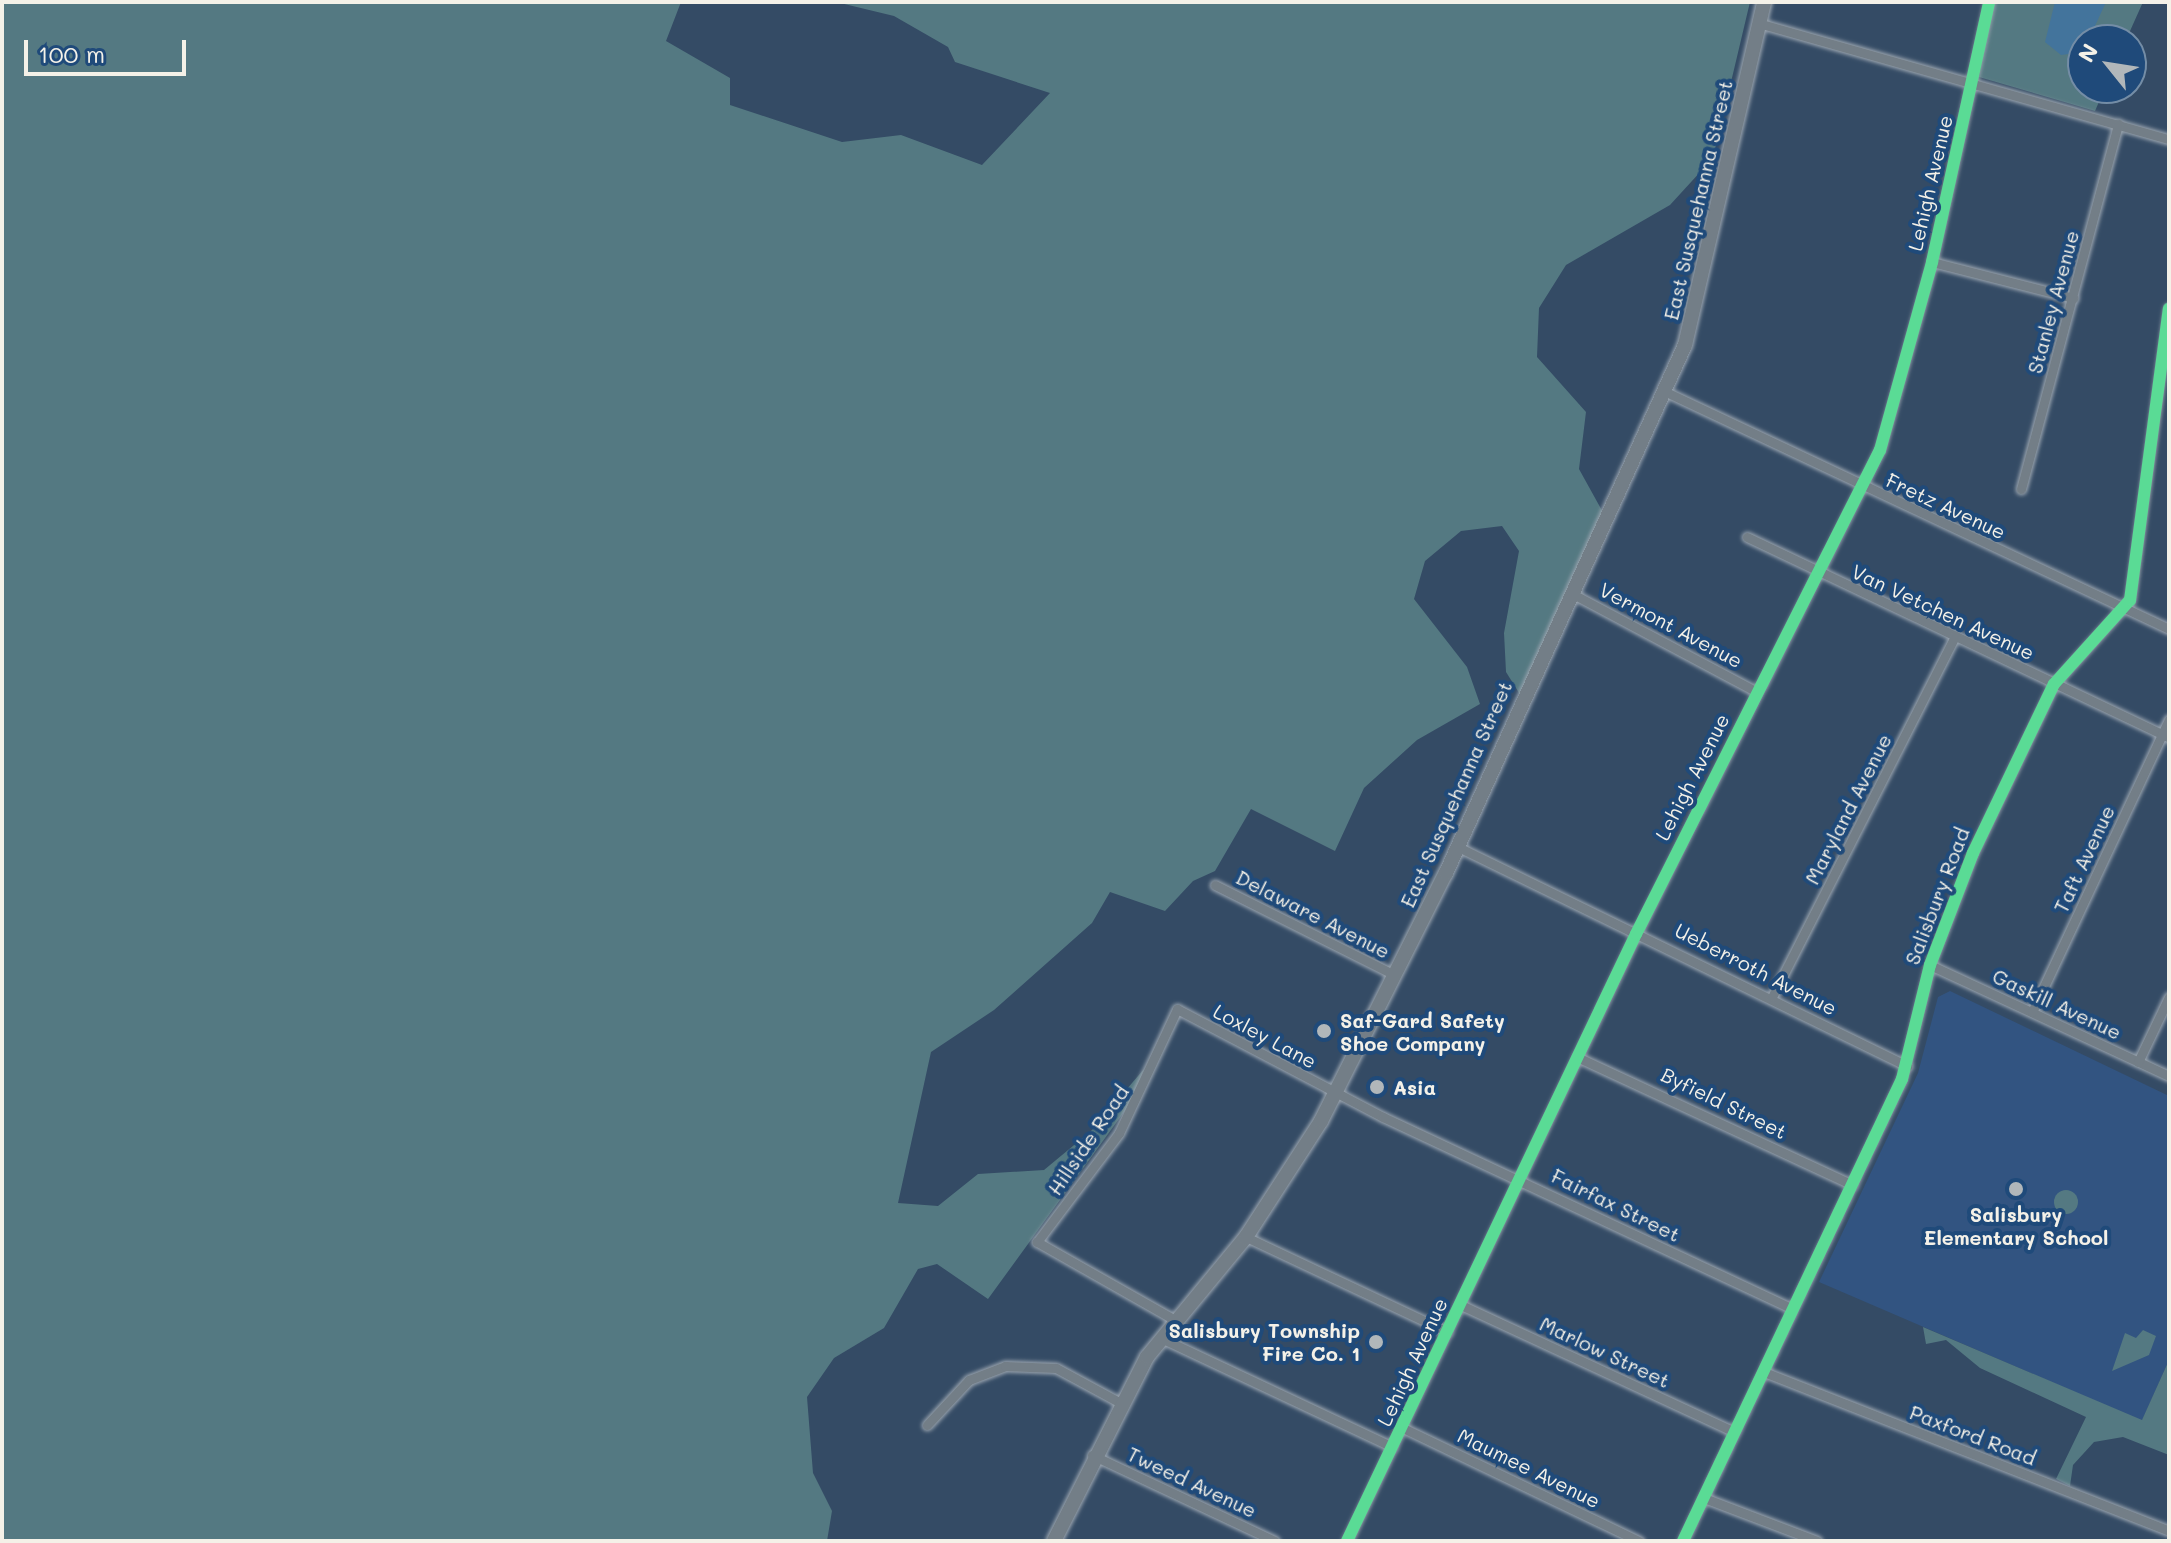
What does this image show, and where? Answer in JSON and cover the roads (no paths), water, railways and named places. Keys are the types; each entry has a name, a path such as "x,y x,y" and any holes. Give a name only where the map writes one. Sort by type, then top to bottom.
{"main road":[{"name":"East Susquehanna Street","path":"1054,1541 1119,1402 1161,1338 1246,1237 1336,1094 1458,847 1568,591 1666,392 1698,304 1764,2"}],"street":[{"name":"Lehigh Avenue","path":"1347,1541 1636,934 1890,424 1975,81 1989,2"},
{"path":"1758,23 1975,81 2169,139"},
{"name":"Stanley Avenue","path":"2021,489 2118,124"},
{"path":"1932,262 2073,298"},
{"path":"2125,608 2169,309"},
{"name":"Fretz Avenue","path":"1666,392 1861,487 2169,629"},
{"name":"Van Vetchen Avenue","path":"1747,537 2166,736"},
{"name":"Vermont Avenue","path":"1568,591 1757,692"},
{"name":"Salisbury Road","path":"1683,1541 1907,1066 1930,965 1973,853 2054,684 2125,608"},
{"name":"Maryland Avenue","path":"1772,997 1955,636"},
{"name":"Taft Avenue","path":"2032,1012 2166,736 2169,720"},
{"name":"Ueberroth Avenue","path":"1458,847 1772,997 1907,1066"},
{"name":"Delaware Avenue","path":"1215,885 1395,975"},
{"name":"Gaskill Avenue","path":"1930,965 2169,1076"},
{"path":"2138,1062 2169,997"},
{"name":"Loxley Lane","path":"1177,1009 1336,1094"},
{"name":"Hillside Road","path":"1175,1320 1037,1242 1119,1133 1177,1009"},
{"name":"Byfield Street","path":"1577,1057 1853,1185"},
{"name":"Fairfax Street","path":"1336,1094 1792,1309"},
{"path":"1246,1237 1448,1332"},
{"name":"Marlow Street","path":"1461,1305 1734,1432"},
{"path":"1161,1338 1393,1447"},
{"path":"927,1425 969,1380 1005,1366 1073,1373 1119,1402"},
{"name":"Paxford Road","path":"1764,1372 2169,1531"},
{"name":"Maumee Avenue","path":"1403,1428 1639,1541"},
{"name":"Tweed Avenue","path":"1092,1455 1275,1541"},
{"path":"1704,1498 1817,1541"}],"place":[{"name":"Saf-Gard Safety Shoe Company","path":"1324,1031"},
{"name":"Asia","path":"1377,1087"},
{"name":"Salisbury Elementary School","path":"2016,1189"},
{"name":"Salisbury Township Fire Co. 1","path":"1376,1342"}]}
